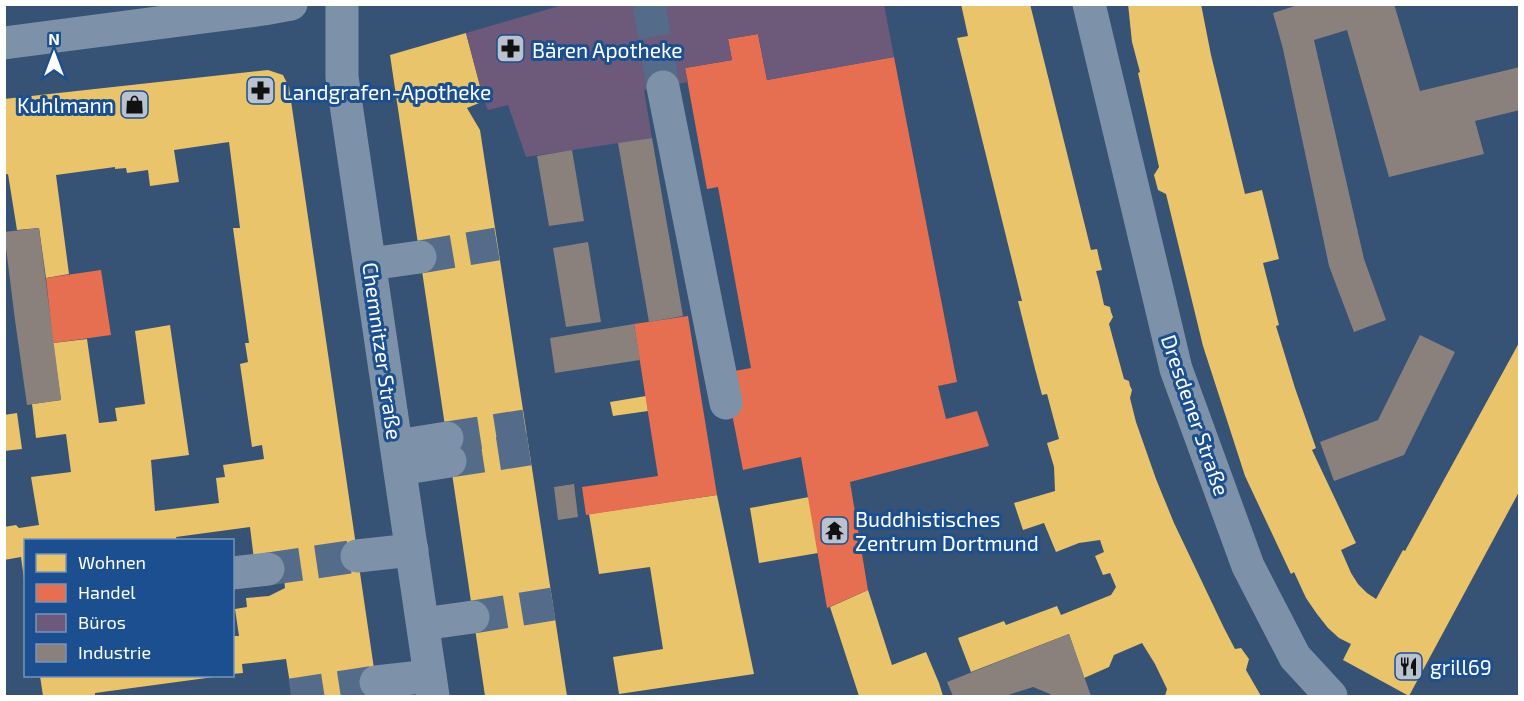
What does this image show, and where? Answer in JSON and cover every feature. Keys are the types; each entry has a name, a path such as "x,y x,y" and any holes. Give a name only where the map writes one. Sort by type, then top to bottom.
{"street":[{"path":"4,43 291,4"},
{"name":"Chemnitzer Straße","path":"342,4 342,77 432,686"},
{"name":"Dresdener Straße","path":"1089,4 1176,369 1248,566 1295,657 1331,696"},
{"path":"663,87 726,403"},
{"path":"370,264 420,257"},
{"path":"398,457 448,450"},
{"path":"357,556 412,550"},
{"path":"234,573 268,568"},
{"path":"423,624 473,617"},
{"path":"376,682 432,686"}],"building: Wohnen":[{"path":"961,4 1030,4 1091,250 1097,249 1102,270 1096,271 1104,305 1110,307 1113,317 1109,324 1124,379 1129,381 1132,390 1130,398 1136,422 1174,523 1235,649 1241,648 1249,659 1246,670 1261,696 1165,696 1167,689 1142,643 1114,655 1109,667 1084,678 1069,634 971,672 958,638 1004,621 1006,625 1057,606 1061,615 1111,595 1116,587 1110,573 1103,575 1095,556 1104,552 1100,540 1079,543 1056,552 1044,523 1023,530 1014,503 1055,491 1054,467 1047,443 1059,439 1047,394 1042,395 1035,369 1018,301 1022,301 957,38 968,36"},
{"path":"1128,4 1201,4 1245,194 1262,190 1279,259 1263,263 1279,325 1276,326 1316,448 1312,450 1356,543 1341,550 1358,584 1376,599 1403,550 1405,551 1520,341 1520,490 1409,696 1343,660 1351,644 1339,638 1328,628 1306,598 1294,572 1291,574 1245,476 1203,346 1166,194 1158,190 1154,175 1159,167 1132,42"},
{"path":"466,33 484,101 467,108 480,130 567,696 485,696 390,55"},
{"path":"268,70 283,75 289,87 378,696 292,696 286,659 242,664 243,673 234,674 234,636 239,636 235,609 247,607 246,598 269,596 285,588 284,579 270,581 254,560 250,527 176,537 177,539 24,539 24,579 21,557 4,560 4,527 16,525 19,528 39,525 31,477 71,472 66,434 36,438 32,404 61,400 53,343 87,339 99,423 117,421 115,408 145,404 135,331 170,325 189,455 151,460 155,511 219,503 216,478 225,477 223,465 264,459 262,445 252,447 240,364 248,362 245,343 249,343 233,228 240,228 229,142 174,150 179,182 150,186 148,170 127,173 126,168 115,169 115,167 56,175 69,274 46,278 39,228 17,230 8,174 4,175 4,99"},
{"path":"646,396 648,411 613,416 610,402"},
{"path":"17,413 22,449 4,451 4,415"},
{"path":"717,495 754,674 619,694 613,657 663,649 650,567 599,574 589,514"},
{"path":"809,497 818,553 759,563 750,508"},
{"path":"868,590 892,665 926,652 943,696 859,696 830,607"},
{"path":"40,677 214,677 95,693 95,696 43,696"}],"building: Handel":[{"path":"758,34 767,80 894,57 957,382 938,386 946,419 977,411 989,446 850,482 868,590 827,608 801,457 743,470 724,373 751,368 718,187 707,189 685,68 732,60 728,39"},
{"path":"101,270 111,335 53,343 46,278"},
{"path":"688,316 717,495 586,515 582,487 658,476 634,324"}],"building: Büros":[{"path":"566,4 884,4 894,57 767,80 758,34 728,39 732,60 685,68 688,82 644,90 652,138 526,157 508,105 488,110 466,33"}],"building: Industrie":[{"path":"1301,4 1394,4 1420,91 1520,67 1520,110 1475,121 1484,154 1389,177 1347,30 1314,40 1364,259 1386,320 1354,332 1329,266 1283,49 1273,13"},
{"path":"652,138 683,316 649,322 618,143"},
{"path":"572,150 584,221 549,226 537,156"},
{"path":"39,228 61,400 27,405 4,232"},
{"path":"588,242 601,322 566,327 553,248"},
{"path":"634,324 640,360 555,373 550,338"},
{"path":"1420,335 1455,352 1404,455 1334,481 1320,442 1378,420"},
{"path":"574,484 578,517 558,520 554,487"},
{"path":"1069,634 1091,696 1051,696 1033,687 1005,696 953,696 947,682"}],"tunnel":[{"path":"649,4 663,87"},
{"path":"420,257 497,244"},
{"path":"447,438 525,426"},
{"path":"450,461 529,449"},
{"path":"268,569 357,556"},
{"path":"473,617 553,604"},
{"path":"291,695 376,682"}],"place":[{"name":"Bären Apotheke","path":"511,49"},
{"name":"Landgrafen-Apotheke","path":"261,91"},
{"name":"Kuhlmann","path":"135,104"},
{"name":"Buddhistisches Zentrum Dortmund","path":"834,530"},
{"name":"grill69","path":"1409,666"}]}
